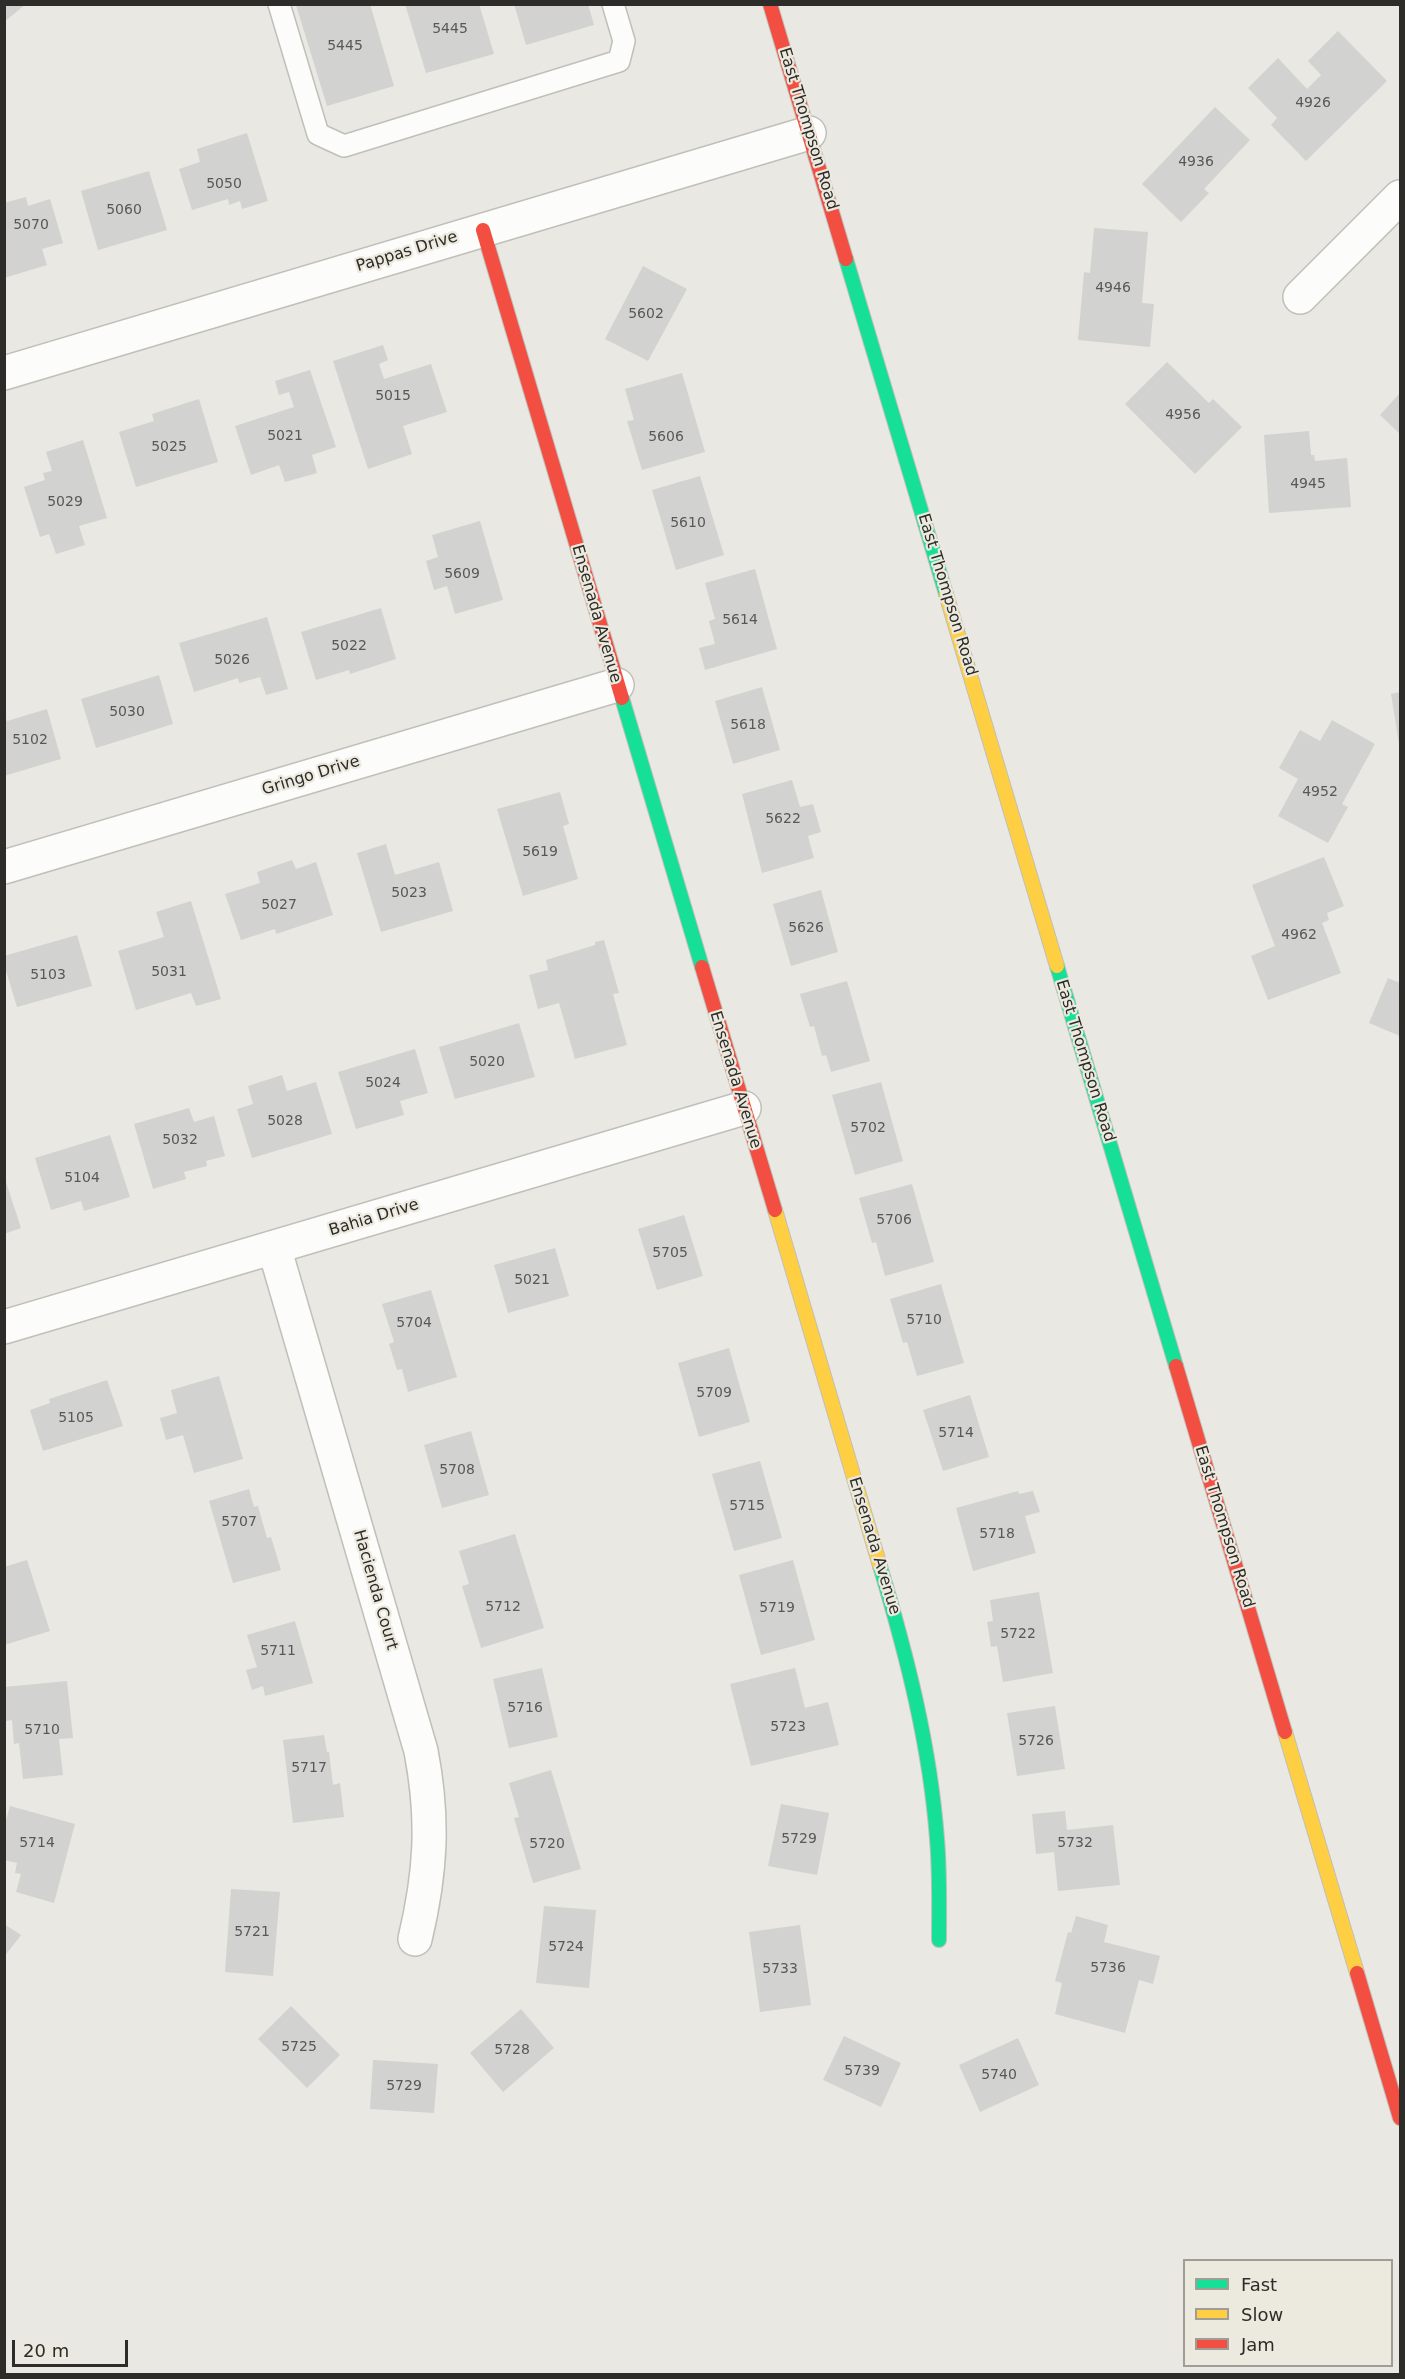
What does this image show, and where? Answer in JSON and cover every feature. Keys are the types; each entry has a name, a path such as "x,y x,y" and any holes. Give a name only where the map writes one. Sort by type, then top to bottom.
{"main road":[{"name":"East Thompson Road","path":"770,4 1401,2118"},
{"name":"Ensenada Avenue","path":"483,230 895,1617 915,1693 933,1798 939,1869 939,1940"}],"street":[{"name":"Pappas Drive","path":"4,373 809,133"},
{"path":"1300,297 1401,197"},
{"name":"Gringo Drive","path":"4,867 617,685"},
{"name":"Bahia Drive","path":"4,1328 744,1108"},
{"name":"Hacienda Court","path":"274,1247 421,1751 430,1821 430,1847 429,1873 415,1939"}],"lane":[{"path":"279,4 318,134 344,146 620,61 624,41 612,4"}],"building":[{"path":"4,4 26,4 4,22"},
{"path":"370,4 394,86 327,106 296,5"},
{"path":"405,4 479,4 494,54 426,73"},
{"path":"514,4 588,4 594,25 526,45"},
{"path":"1338,31 1387,81 1306,161 1271,125 1277,118 1248,88 1278,58 1307,89 1321,75 1308,61"},
{"path":"1215,107 1250,140 1204,189 1209,193 1181,222 1142,184"},
{"path":"247,133 268,201 242,209 240,201 229,205 228,199 192,210 179,169 200,162 197,149"},
{"path":"149,171 167,230 98,250 81,191"},
{"path":"26,197 28,206 50,199 63,243 42,249 47,265 4,278 4,203"},
{"path":"1094,228 1148,232 1142,303 1154,304 1150,347 1078,340 1084,272 1090,273"},
{"path":"643,266 687,289 648,361 605,339"},
{"path":"383,345 388,360 379,364 384,379 431,364 447,412 403,426 412,454 368,469 333,361"},
{"path":"1167,362 1209,403 1213,399 1242,427 1195,474 1125,404"},
{"path":"310,370 336,447 312,455 317,473 285,482 279,465 251,475 235,426 294,407 289,392 279,395 275,381"},
{"path":"682,373 705,452 642,470 627,421 634,420 625,389"},
{"path":"1400,393 1400,434 1380,415"},
{"path":"199,399 218,462 136,487 119,432 154,421 152,414"},
{"path":"1309,431 1311,455 1314,455 1315,461 1347,458 1351,507 1269,513 1264,435"},
{"path":"83,440 107,518 79,526 85,545 56,554 49,534 40,537 24,487 45,480 43,473 52,471 46,452"},
{"path":"700,476 724,555 676,570 652,490"},
{"path":"480,521 503,600 455,614 447,586 434,590 426,561 438,557 432,535"},
{"path":"755,569 777,649 705,670 699,648 715,644 709,621 715,619 705,583"},
{"path":"381,608 396,659 350,674 349,670 316,680 301,632"},
{"path":"267,617 288,689 266,695 260,677 239,683 238,678 194,692 179,643"},
{"path":"159,675 173,724 96,748 81,699"},
{"path":"762,687 780,750 733,764 715,701"},
{"path":"1400,692 1400,744 1399,744 1391,694"},
{"path":"47,709 61,759 4,776 4,713 7,721"},
{"path":"1332,720 1375,744 1342,804 1348,807 1328,843 1278,816 1298,779 1279,768 1300,730 1320,741"},
{"path":"792,780 800,807 813,804 821,832 808,836 814,858 762,873 742,794"},
{"path":"560,792 569,824 563,826 578,879 523,896 497,809"},
{"path":"386,844 395,875 439,862 453,911 381,932 357,853"},
{"path":"1324,857 1344,906 1327,913 1329,920 1322,923 1341,973 1268,1000 1251,956 1275,946 1252,885"},
{"path":"292,860 296,869 316,862 333,915 276,934 275,929 241,940 225,894 260,883 257,872"},
{"path":"821,890 838,952 791,966 773,904"},
{"path":"191,901 221,999 196,1006 191,993 136,1010 118,951 164,937 156,912"},
{"path":"77,935 92,986 17,1007 4,964 4,956"},
{"path":"604,940 619,993 613,994 627,1045 575,1059 559,1003 538,1009 529,975 548,970 546,960"},
{"path":"1388,978 1400,983 1400,1036 1369,1023"},
{"path":"847,981 870,1061 831,1072 826,1055 822,1056 814,1026 810,1027 800,994"},
{"path":"519,1023 535,1077 455,1099 439,1047"},
{"path":"415,1049 428,1093 400,1101 404,1115 356,1129 338,1072"},
{"path":"282,1075 287,1091 316,1082 332,1134 252,1158 237,1109 253,1104 248,1086"},
{"path":"881,1082 903,1161 855,1175 832,1095"},
{"path":"189,1108 194,1122 214,1116 225,1156 206,1161 207,1166 184,1172 186,1179 153,1189 134,1124"},
{"path":"110,1135 130,1197 84,1211 81,1201 51,1210 35,1158"},
{"path":"6,1182 21,1228 4,1234 4,1183"},
{"path":"912,1184 934,1262 885,1276 876,1242 872,1243 859,1198"},
{"path":"684,1215 703,1276 657,1290 638,1229"},
{"path":"555,1248 569,1296 508,1313 494,1265"},
{"path":"941,1284 964,1363 917,1376 907,1342 903,1343 890,1299"},
{"path":"431,1290 457,1377 408,1392 402,1369 397,1370 389,1344 394,1342 382,1304"},
{"path":"729,1348 750,1422 699,1437 678,1363"},
{"path":"219,1376 243,1459 194,1473 183,1435 166,1440 160,1418 177,1413 171,1390"},
{"path":"107,1380 123,1426 43,1451 30,1410 50,1403 49,1399"},
{"path":"970,1395 989,1457 943,1471 923,1410"},
{"path":"471,1431 489,1495 442,1508 424,1445"},
{"path":"760,1461 782,1538 734,1551 712,1474"},
{"path":"249,1489 254,1507 258,1506 267,1538 271,1537 281,1570 233,1583 209,1501"},
{"path":"1018,1491 1019,1494 1033,1491 1040,1512 1025,1516 1036,1553 973,1571 956,1508"},
{"path":"515,1534 544,1628 481,1648 462,1586 469,1584 459,1551"},
{"path":"27,1560 50,1631 4,1645 4,1567"},
{"path":"793,1560 815,1640 761,1655 739,1575"},
{"path":"1039,1592 1053,1673 1003,1682 997,1646 991,1647 987,1622 993,1621 990,1600"},
{"path":"295,1621 313,1683 265,1696 263,1686 252,1690 246,1670 257,1667 247,1635"},
{"path":"542,1668 558,1737 509,1748 493,1679"},
{"path":"795,1668 805,1708 828,1702 839,1745 751,1766 730,1684"},
{"path":"67,1681 73,1738 59,1739 63,1775 23,1779 19,1743 14,1744 12,1720 6,1721 4,1687"},
{"path":"1055,1706 1065,1769 1017,1776 1007,1713"},
{"path":"324,1735 327,1752 329,1752 333,1785 340,1783 344,1817 293,1823 283,1740"},
{"path":"551,1770 581,1869 533,1883 514,1818 519,1817 509,1783"},
{"path":"781,1804 829,1813 817,1875 768,1866"},
{"path":"10,1806 75,1824 54,1903 16,1892 21,1874 15,1873 17,1863 4,1860 4,1827"},
{"path":"1065,1811 1067,1830 1113,1825 1120,1885 1058,1891 1054,1852 1036,1854 1032,1814"},
{"path":"231,1889 280,1892 273,1976 225,1972"},
{"path":"544,1906 596,1910 589,1988 536,1983"},
{"path":"1076,1916 1108,1925 1104,1942 1160,1956 1153,1984 1139,1980 1125,2033 1055,2014 1062,1983 1055,1981 1068,1932 1071,1933"},
{"path":"4,1924 21,1935 4,1957"},
{"path":"800,1925 811,2005 760,2012 749,1932"},
{"path":"291,2006 340,2055 307,2088 258,2039"},
{"path":"521,2009 554,2048 503,2092 470,2053"},
{"path":"844,2036 901,2063 881,2107 823,2080"},
{"path":"1018,2038 1039,2085 980,2112 959,2065"},
{"path":"373,2060 438,2064 434,2113 370,2109"}],"traffic: fast":[{"path":"846,259 946,594"},
{"path":"622,698 702,967"},
{"path":"1057,966 1176,1366"},
{"path":"880,1566 908,1667 929,1770 938,1852 939,1940"}],"traffic: slow":[{"path":"946,594 1057,966"},
{"path":"775,1210 880,1566"},
{"path":"1285,1732 1357,1973"}],"traffic: jam":[{"path":"770,4 846,259"},
{"path":"483,230 622,698"},
{"path":"702,967 775,1210"},
{"path":"1176,1366 1285,1732"},
{"path":"1357,1973 1400,2118"}]}
